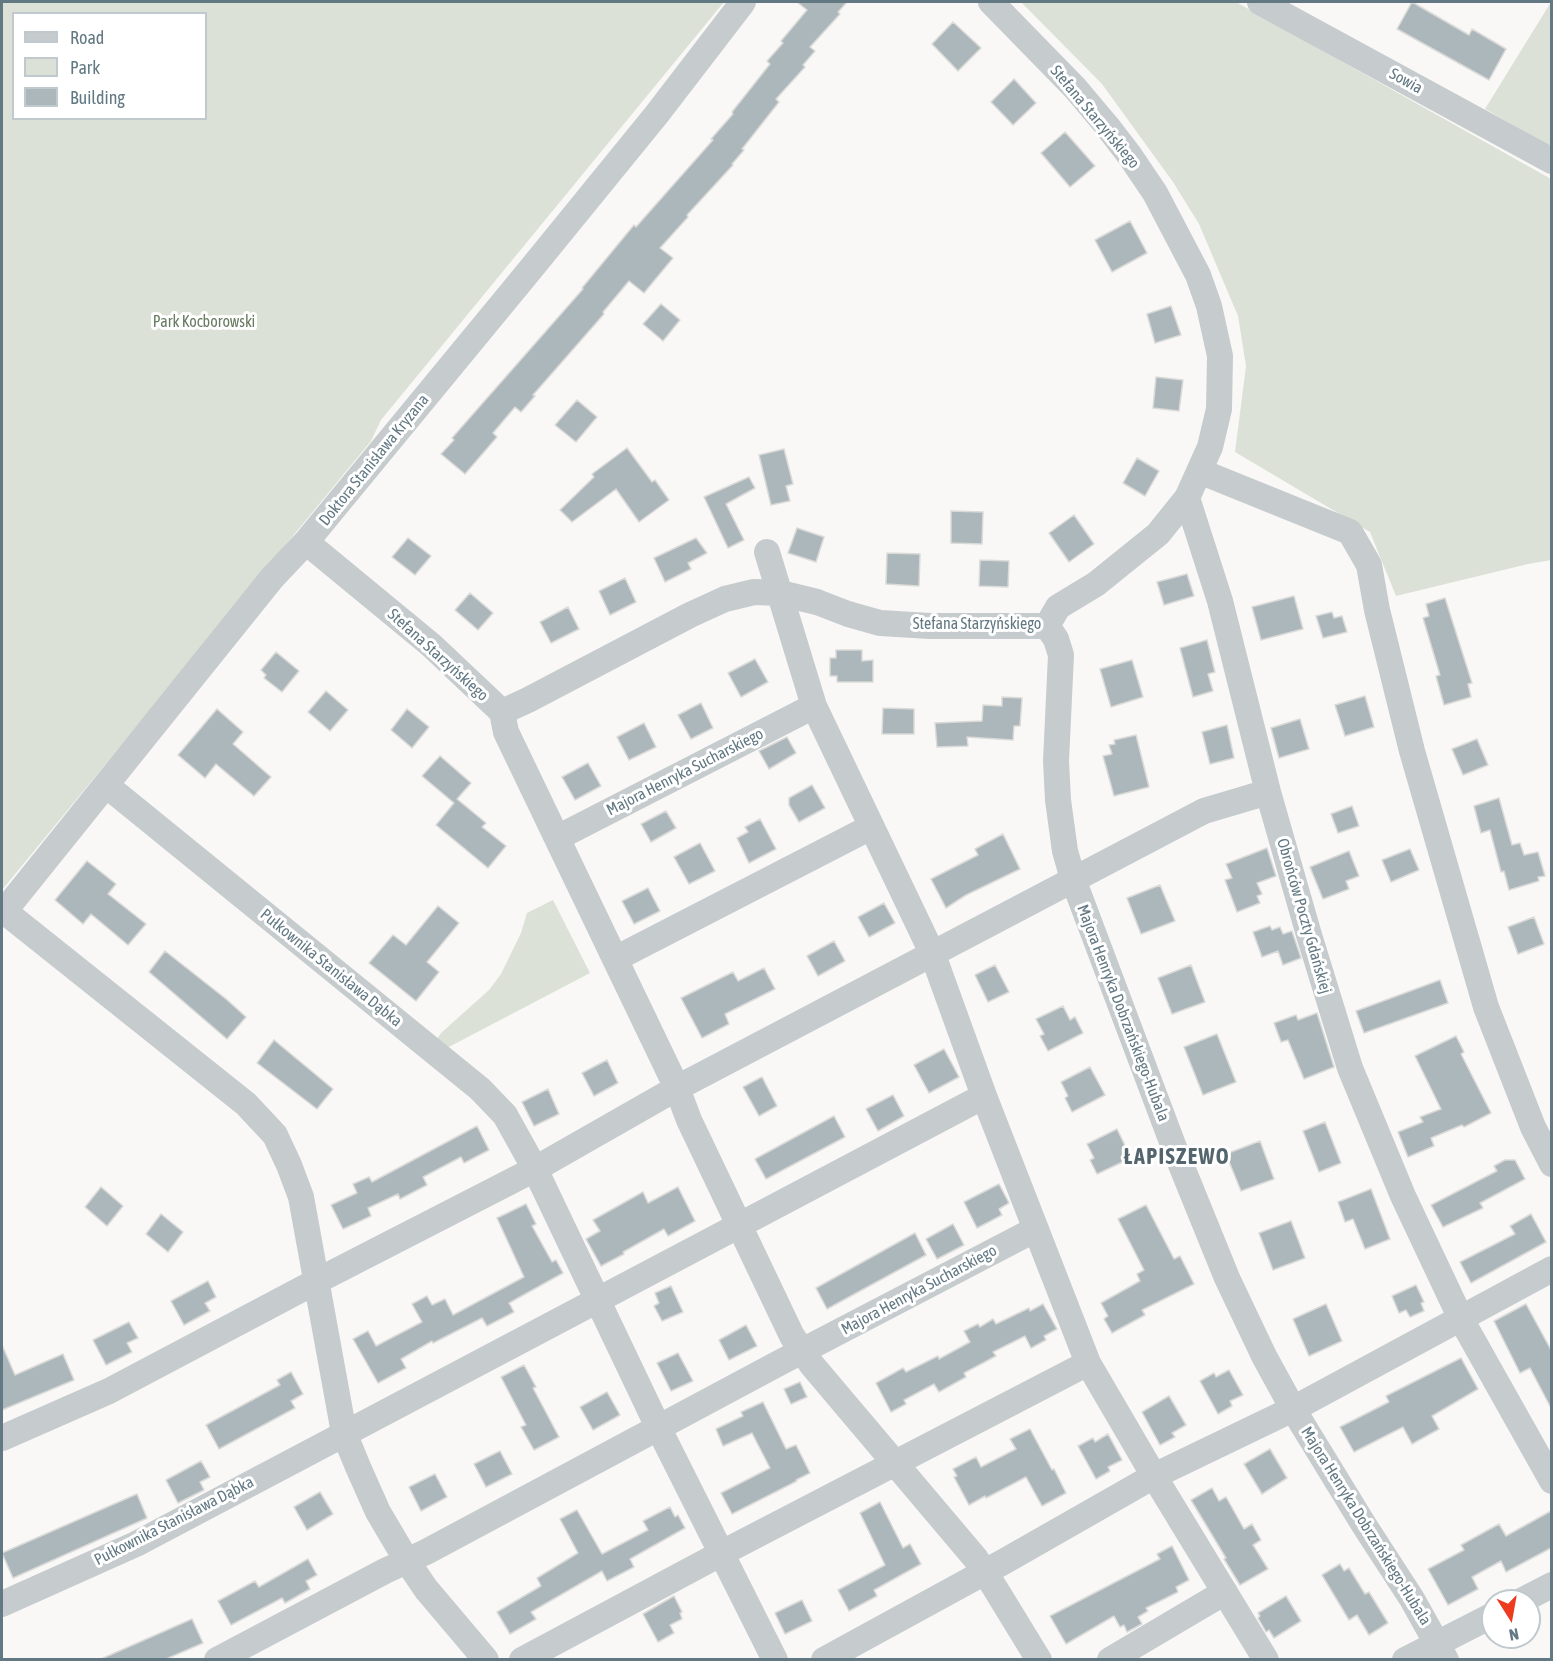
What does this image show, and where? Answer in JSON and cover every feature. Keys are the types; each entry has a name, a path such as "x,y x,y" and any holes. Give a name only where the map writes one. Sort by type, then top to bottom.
{"street":[{"name":"Doktora Stanisława Kryzana","path":"3,912 272,578 306,542 642,133 743,2"},
{"name":"Stefana Starzyńskiego","path":"306,542 431,645 502,712 690,615 725,599 754,592 780,593 817,602 880,623 930,626 1047,626 1058,607 1096,584 1158,534 1187,498 1210,447 1219,408 1221,378 1217,334 1198,275 1172,222 1130,156 1075,88 991,2"},
{"name":"Sowia","path":"1260,2 1551,161"},
{"path":"1201,470 1209,476 1350,532 1369,565 1377,610 1412,751 1482,996 1533,1127 1551,1164"},
{"name":"Obrońców Poczty Gdańskiej","path":"1187,498 1220,601 1268,792 1350,1068 1403,1196 1461,1319 1551,1481"},
{"path":"767,552 814,706 933,955 984,1096 1088,1363 1266,1659"},
{"name":"Majora Henryka Dobrzańskiego-Hubala","path":"1047,626 1056,639 1061,655 1056,761 1058,800 1065,851 1073,879 1137,1051 1227,1278 1264,1356 1293,1409 1442,1651"},
{"name":"Majora Henryka Sucharskiego","path":"557,838 814,706"},
{"path":"502,712 506,732 677,1088 689,1120 792,1336 879,1446 896,1462 985,1572 1039,1659"},
{"name":"Pułkownika Stanisława Dąbka","path":"106,785 493,1101 506,1115 535,1169 659,1429 776,1659"},
{"path":"2,1438 109,1391 535,1169 677,1088 1204,811 1268,792"},
{"path":"615,959 871,827"},
{"path":"3,912 246,1104 275,1135 301,1197 345,1433 378,1512 407,1561 426,1589 486,1659"},
{"path":"598,1299 984,1096"},
{"name":"Majora Henryka Sucharskiego","path":"659,1429 802,1351 1036,1229"},
{"path":"1461,1319 1551,1269"},
{"name":"Pułkownika Stanisława Dąbka","path":"2,1604 136,1544 598,1299"},
{"name":"Majora Henryka Dobrzańskiego-Hubala","path":"1154,1476 1293,1409 1461,1319"},
{"path":"522,1659 722,1552 1088,1363"},
{"path":"217,1659 659,1429"},
{"path":"824,1659 985,1572 1154,1476"},
{"path":"1110,1659 1225,1592"},
{"name":"Majora Henryka Dobrzańskiego-Hubala","path":"1405,1659 1442,1651 1481,1623"}],"green space":[{"name":"Park Kocborowski","path":"2,2 724,2 381,420 371,441 2,890"},
{"path":"1021,2 1236,2 1551,179 1551,560 1396,596 1370,532 1235,452 1246,366 1238,316 1199,224 1173,182 1102,84"},
{"path":"1551,2 1551,147 1485,109"},
{"path":"553,900 590,973 445,1049 436,1041 441,1033 489,990 501,974 521,933 527,913"}],"building":[{"path":"797,2 847,2 838,12 840,14 810,47 815,51 803,65 805,67 776,99 779,102 742,149 744,150 733,165 660,248 673,258 644,293 629,281 521,412 515,407 493,433 497,437 465,474 441,454 454,440 452,438 583,289 634,225 636,227 713,140 711,139 733,114 732,112 770,64 767,61 783,43 781,41 807,10"},
{"path":"1412,2 1469,35 1472,29 1506,49 1489,80 1397,29"},
{"path":"953,22 981,48 958,71 932,44"},
{"path":"1014,79 1036,103 1013,125 991,102"},
{"path":"1065,132 1095,166 1070,187 1041,153"},
{"path":"1130,221 1147,253 1112,272 1095,240"},
{"path":"661,304 680,320 663,341 643,324"},
{"path":"1171,306 1181,335 1155,343 1147,314"},
{"path":"1156,377 1183,380 1179,411 1153,408"},
{"path":"577,400 597,417 576,442 555,425"},
{"path":"627,448 652,482 655,480 669,500 639,522 616,489 572,522 560,510 594,477 592,474"},
{"path":"784,449 793,484 786,486 790,501 771,505 759,455"},
{"path":"1137,458 1159,471 1145,496 1123,483"},
{"path":"749,477 755,488 726,504 744,540 728,548 704,497"},
{"path":"951,511 983,512 982,544 951,543"},
{"path":"1074,515 1094,544 1069,562 1049,533"},
{"path":"797,528 824,537 816,562 788,553"},
{"path":"408,538 431,556 415,575 392,557"},
{"path":"696,538 707,553 688,563 691,569 665,582 654,558"},
{"path":"887,553 920,554 919,586 886,584"},
{"path":"980,560 1009,561 1008,587 979,586"},
{"path":"1187,574 1194,596 1164,605 1157,582"},
{"path":"625,578 636,602 610,615 599,591"},
{"path":"470,593 493,613 478,630 455,610"},
{"path":"1294,596 1303,629 1261,640 1252,607"},
{"path":"1445,598 1472,683 1468,684 1471,697 1444,705 1436,676 1440,675 1423,618 1429,616 1426,604"},
{"path":"568,607 579,629 551,643 540,622"},
{"path":"1332,612 1334,618 1342,616 1347,632 1323,638 1316,616"},
{"path":"1207,640 1215,672 1208,674 1213,691 1193,697 1180,648"},
{"path":"836,650 862,650 862,661 873,660 873,682 837,682 837,676 830,676 830,658 836,658"},
{"path":"276,652 299,671 282,692 264,678 266,675 261,670"},
{"path":"755,659 768,682 741,697 728,673"},
{"path":"1132,660 1143,697 1111,707 1100,669"},
{"path":"326,691 348,710 330,731 308,712"},
{"path":"1365,696 1374,727 1345,736 1335,705"},
{"path":"1002,697 1022,698 1020,726 1014,726 1013,740 967,737 968,746 937,747 935,723 982,721 983,705 1002,706"},
{"path":"701,703 713,728 691,739 678,715"},
{"path":"883,708 914,709 914,734 882,734"},
{"path":"217,709 243,732 233,744 271,777 254,796 216,764 205,778 178,755"},
{"path":"407,709 429,727 412,748 391,730"},
{"path":"1300,719 1309,749 1279,758 1271,728"},
{"path":"644,723 656,747 629,760 617,737"},
{"path":"1227,725 1234,758 1210,764 1202,732"},
{"path":"1136,735 1149,787 1114,796 1103,756 1112,754 1109,745 1115,744 1114,740"},
{"path":"787,737 796,753 769,769 759,751"},
{"path":"1477,739 1488,765 1463,775 1452,749"},
{"path":"440,756 471,783 457,799 486,823 482,827 506,846 488,868 436,825 454,803 422,776"},
{"path":"588,763 601,786 575,800 562,777"},
{"path":"812,785 825,808 799,822 789,805 789,798"},
{"path":"1499,798 1512,845 1520,843 1524,855 1538,852 1545,876 1538,877 1539,881 1509,890 1504,871 1501,872 1490,830 1481,833 1474,806"},
{"path":"1352,806 1359,826 1338,833 1331,814"},
{"path":"666,811 676,828 651,842 641,824"},
{"path":"760,819 776,849 749,863 737,838 748,832 745,827"},
{"path":"1003,834 1020,869 966,895 946,908 931,879 978,855 975,849"},
{"path":"700,843 715,871 689,884 674,857"},
{"path":"1267,848 1276,876 1257,883 1262,894 1257,896 1260,903 1237,912 1225,880 1232,878 1226,864"},
{"path":"1410,849 1419,870 1391,882 1382,860"},
{"path":"1349,851 1359,876 1346,881 1349,889 1323,899 1310,867"},
{"path":"87,861 116,884 108,894 146,924 128,945 91,914 83,924 55,900"},
{"path":"1160,885 1175,921 1141,934 1127,898"},
{"path":"648,888 660,911 634,924 622,901"},
{"path":"884,903 895,923 869,937 858,917"},
{"path":"438,906 459,923 427,962 439,972 416,1001 369,963 393,935 406,945"},
{"path":"1534,917 1544,944 1518,954 1508,927"},
{"path":"1270,926 1272,930 1280,927 1283,934 1292,931 1301,958 1283,965 1278,951 1262,957 1253,932"},
{"path":"834,941 845,961 818,976 807,956"},
{"path":"165,951 246,1017 227,1039 149,972"},
{"path":"995,965 1009,992 988,1002 975,975"},
{"path":"1191,965 1205,1002 1172,1014 1158,978"},
{"path":"764,968 775,989 725,1014 729,1024 702,1038 681,998 733,972 738,981"},
{"path":"1440,980 1448,1003 1364,1033 1356,1011"},
{"path":"1063,1006 1070,1020 1075,1017 1083,1033 1048,1051 1040,1036 1044,1034 1036,1019"},
{"path":"1317,1013 1334,1067 1304,1079 1288,1040 1281,1042 1274,1023 1296,1015 1298,1020"},
{"path":"1217,1034 1236,1082 1203,1095 1184,1047"},
{"path":"1456,1036 1464,1052 1461,1054 1491,1113 1464,1127 1462,1125 1431,1138 1434,1146 1408,1157 1398,1132 1423,1122 1420,1117 1441,1109 1415,1056"},
{"path":"274,1040 333,1089 317,1109 257,1063"},
{"path":"944,1049 959,1077 929,1093 914,1065"},
{"path":"607,1060 618,1083 594,1096 582,1073"},
{"path":"1090,1067 1105,1095 1072,1112 1061,1082"},
{"path":"762,1077 777,1106 759,1116 743,1087"},
{"path":"548,1089 559,1114 534,1126 522,1102"},
{"path":"893,1095 904,1116 878,1131 866,1109"},
{"path":"834,1116 845,1137 766,1179 755,1159"},
{"path":"1325,1122 1341,1163 1319,1172 1303,1131"},
{"path":"477,1126 489,1150 464,1163 461,1157 423,1177 427,1185 400,1199 398,1194 368,1208 371,1216 343,1229 331,1205 357,1193 353,1184 369,1177 372,1182"},
{"path":"1117,1129 1131,1158 1097,1174 1090,1160 1094,1158 1087,1144"},
{"path":"1260,1141 1274,1179 1241,1191 1226,1154"},
{"path":"1505,1160 1515,1160 1525,1179 1480,1203 1483,1208 1443,1227 1431,1205 1497,1171 1494,1166"},
{"path":"999,1184 1009,1203 999,1209 1002,1215 977,1228 964,1202"},
{"path":"101,1187 123,1206 107,1226 85,1207"},
{"path":"678,1187 695,1221 668,1236 664,1229 601,1266 586,1239 600,1231 593,1220 643,1192 648,1203"},
{"path":"1371,1189 1390,1239 1365,1249 1353,1219 1345,1222 1338,1202"},
{"path":"526,1204 536,1224 532,1226 552,1262 556,1260 563,1273 509,1303 514,1312 487,1326 482,1318 433,1343 432,1341 401,1359 406,1368 378,1383 353,1339 368,1331 376,1346 422,1322 412,1304 427,1296 432,1305 445,1299 453,1315 524,1277 497,1218"},
{"path":"1146,1205 1174,1259 1180,1256 1194,1284 1142,1310 1145,1315 1112,1333 1104,1319 1108,1316 1101,1303 1140,1281 1137,1274 1144,1270 1118,1219"},
{"path":"161,1214 183,1232 168,1252 146,1234"},
{"path":"1531,1214 1546,1242 1471,1283 1460,1262 1515,1234 1510,1226"},
{"path":"1291,1221 1305,1258 1273,1270 1259,1233"},
{"path":"953,1224 964,1245 937,1259 926,1239"},
{"path":"915,1233 926,1255 827,1309 816,1288"},
{"path":"208,1281 216,1297 205,1303 210,1311 184,1325 171,1301"},
{"path":"1416,1285 1424,1302 1421,1303 1424,1311 1410,1317 1406,1310 1399,1313 1392,1296"},
{"path":"671,1286 683,1312 662,1321 654,1306 659,1303 655,1293"},
{"path":"1043,1304 1057,1329 1044,1336 1046,1340 1031,1348 1025,1336 993,1352 996,1356 964,1373 966,1377 939,1392 934,1384 904,1400 906,1404 891,1412 876,1383 903,1368 906,1372 938,1356 939,1359 970,1342 964,1331 978,1324 980,1327 993,1319 996,1324 1029,1308 1030,1311"},
{"path":"1326,1304 1342,1341 1309,1356 1293,1319"},
{"path":"1526,1304 1551,1350 1551,1408 1530,1368 1520,1373 1494,1321"},
{"path":"129,1322 138,1338 127,1343 132,1352 106,1365 93,1340"},
{"path":"746,1325 757,1346 729,1360 719,1340"},
{"path":"2,1345 15,1375 63,1354 74,1380 2,1410"},
{"path":"678,1353 693,1381 671,1391 657,1363"},
{"path":"1461,1358 1478,1389 1432,1416 1439,1429 1412,1444 1403,1427 1354,1452 1340,1427 1389,1402 1386,1396"},
{"path":"524,1365 536,1387 533,1388 559,1437 534,1450 521,1427 526,1425 501,1377"},
{"path":"1229,1370 1243,1395 1230,1401 1232,1406 1218,1414 1200,1381 1214,1373 1216,1377"},
{"path":"291,1372 303,1394 291,1401 295,1408 219,1449 206,1425 280,1385 277,1380"},
{"path":"800,1382 807,1397 791,1404 784,1389"},
{"path":"607,1392 620,1415 593,1430 580,1407"},
{"path":"1169,1396 1186,1425 1172,1433 1175,1437 1160,1445 1142,1412"},
{"path":"763,1402 786,1449 796,1445 810,1473 732,1514 721,1493 770,1468 752,1433 723,1446 716,1429 743,1416 741,1412"},
{"path":"1030,1429 1066,1493 1042,1506 1026,1477 969,1505 954,1477 957,1476 953,1469 976,1457 981,1467 1016,1449 1010,1439"},
{"path":"1108,1434 1122,1460 1108,1467 1110,1471 1096,1479 1078,1446 1093,1438 1095,1442"},
{"path":"1270,1449 1287,1478 1262,1494 1244,1464"},
{"path":"500,1451 512,1474 486,1487 474,1464"},
{"path":"201,1461 210,1477 200,1482 204,1490 178,1503 166,1480"},
{"path":"435,1474 447,1497 421,1511 409,1487"},
{"path":"1212,1488 1219,1501 1226,1497 1244,1529 1252,1524 1261,1540 1253,1545 1268,1569 1240,1585 1191,1500"},
{"path":"320,1492 333,1514 307,1530 294,1507"},
{"path":"137,1494 147,1518 13,1578 2,1553"},
{"path":"880,1502 903,1548 910,1544 921,1564 874,1590 877,1596 849,1611 838,1590 885,1565 860,1513"},
{"path":"670,1507 675,1517 678,1515 685,1528 630,1559 634,1567 607,1581 602,1571 531,1612 536,1619 510,1634 497,1612 541,1586 537,1578 578,1553 560,1519 577,1510 602,1554 648,1530 643,1521"},
{"path":"1551,1511 1551,1548 1506,1572 1501,1561 1472,1577 1478,1589 1448,1605 1428,1569 1464,1550 1461,1545 1499,1524 1506,1536"},
{"path":"1172,1546 1189,1580 1176,1587 1178,1592 1146,1608 1148,1611 1138,1617 1142,1624 1127,1632 1124,1625 1120,1627 1114,1616 1066,1644 1050,1616 1160,1559 1157,1554"},
{"path":"308,1559 317,1575 306,1581 310,1589 285,1603 282,1598 231,1625 218,1601 255,1581 259,1587"},
{"path":"1340,1564 1344,1571 1349,1568 1365,1594 1369,1592 1388,1623 1369,1635 1357,1615 1349,1620 1322,1575"},
{"path":"674,1596 682,1612 680,1613 682,1619 670,1625 674,1633 658,1642 643,1614"},
{"path":"1286,1596 1301,1621 1274,1638 1269,1630 1266,1632 1258,1618 1260,1616 1258,1613"},
{"path":"802,1600 812,1621 785,1634 775,1613"},
{"path":"192,1619 203,1643 166,1659 101,1659"}],"district":[{"name":"ŁAPISZEWO","path":"1177,1157"}]}
